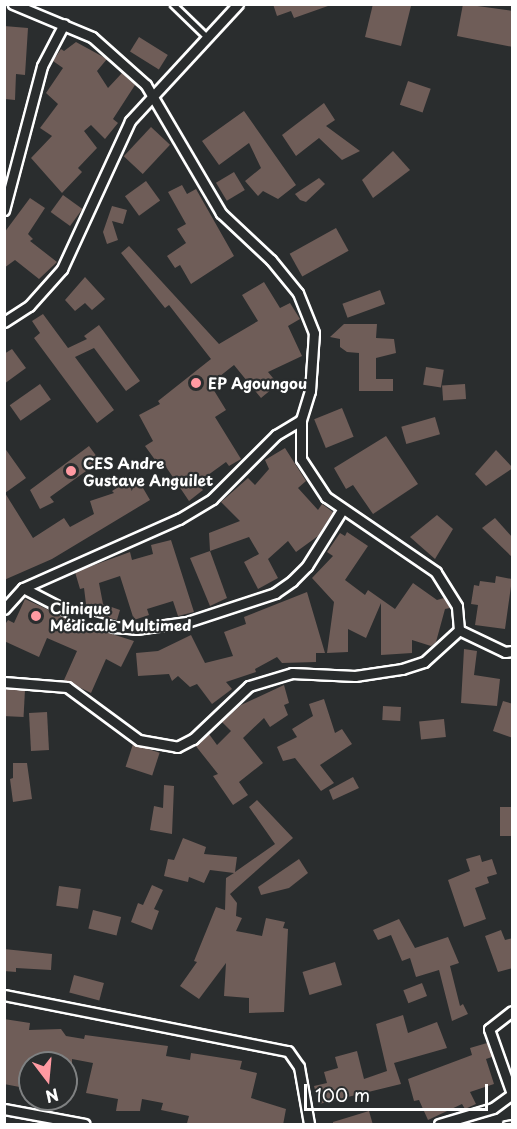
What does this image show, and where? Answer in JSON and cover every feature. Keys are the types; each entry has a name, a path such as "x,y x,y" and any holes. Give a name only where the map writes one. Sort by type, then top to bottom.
{"street":[{"path":"13,4 64,24 108,49 154,93 221,213 271,260 298,293 310,316 314,357 310,392 301,420 302,459 312,480 342,510 436,572 457,606 459,630"},
{"path":"4,322 29,306 62,269 114,150 130,121 206,36 238,4"},
{"path":"4,210 42,66 64,24"},
{"path":"4,609 23,588 179,519 212,499 276,435 301,420"},
{"path":"23,588 69,613 115,627 136,629 187,622 275,593 292,581 307,566 342,510"},
{"path":"459,630 504,652 513,651"},
{"path":"4,682 67,687 139,740 177,747 192,739 249,686 292,673 356,676 402,669 424,662 459,630"},
{"path":"4,995 288,1051 299,1067 309,1125"},
{"path":"439,1125 493,1107 513,1094 489,1029 513,1011"},
{"path":"4,1108 81,1124"}],"lane":[{"path":"173,4 206,36"},
{"path":"506,1125 513,1123"}],"building":[{"path":"273,4 328,4 328,6 294,18 291,11 277,16"},
{"path":"373,4 411,6 401,46 365,37"},
{"path":"463,4 513,11 513,47 457,36"},
{"path":"4,26 28,28 25,75 16,74 15,100 5,99"},
{"path":"139,37 168,55 159,69 130,51"},
{"path":"76,42 107,59 97,71 108,88 122,73 135,85 113,119 118,123 105,139 91,125 84,131 97,148 78,168 82,172 62,193 31,158 52,136 40,128 58,104 46,93 63,68 53,61 61,49 64,51"},
{"path":"408,81 431,89 423,112 400,105"},
{"path":"324,103 335,120 326,126 360,151 342,160 319,138 296,156 282,135"},
{"path":"244,111 296,185 278,199 263,191 258,196 245,181 261,168 249,143 219,165 202,141"},
{"path":"151,127 170,145 143,174 124,156"},
{"path":"393,151 410,170 373,198 362,180"},
{"path":"234,172 245,190 227,201 216,183"},
{"path":"319,178 325,184 306,202 300,200 295,194"},
{"path":"146,181 160,200 139,216 125,196"},
{"path":"182,185 187,194 196,189 234,256 191,284 180,265 175,268 167,256 186,243 177,229 186,224 168,192"},
{"path":"63,195 82,209 70,226 51,212"},
{"path":"30,198 45,208 28,234 33,239 30,241 57,262 39,279 15,260 4,268 4,233"},
{"path":"112,206 127,210 123,224 112,221 118,240 107,244 103,232"},
{"path":"336,228 349,251 302,276 290,254"},
{"path":"129,246 219,344 258,321 242,295 264,282 280,308 290,303 300,319 288,326 302,356 268,372 278,384 261,398 234,365 210,384 226,410 215,417 241,459 229,466 226,462 197,483 203,490 189,501 162,461 158,464 145,446 153,441 139,415 160,404 158,401 211,359 169,305 165,308 121,253"},
{"path":"85,277 105,299 92,310 85,303 75,311 65,300"},
{"path":"380,290 385,304 348,318 342,304"},
{"path":"43,314 68,348 87,339 84,336 99,325 140,381 126,391 94,348 75,357 114,410 97,423 34,338 40,333 32,321"},
{"path":"344,324 377,324 376,338 394,339 396,353 376,358 376,379 393,379 393,391 359,391 359,353 347,352 340,347 340,339 330,337"},
{"path":"12,349 26,368 4,384 4,354"},
{"path":"426,367 444,370 441,388 423,385"},
{"path":"40,384 51,400 21,421 10,405"},
{"path":"465,384 466,399 443,401 442,386"},
{"path":"342,408 354,437 326,448 314,419"},
{"path":"435,417 440,434 406,444 401,427"},
{"path":"386,436 418,484 373,514 353,485 346,489 334,468"},
{"name":"CES Andre Gustave Anguilet","path":"89,446 100,461 50,497 54,502 40,509 30,490"},
{"path":"4,447 26,478 5,493 33,538 64,518 70,527 94,514 90,501 114,493 112,491 136,476 150,500 52,559 4,580"},
{"path":"285,448 306,481 298,488 318,510 322,504 333,512 318,536 296,552 288,541 268,559 278,578 258,589 244,562 259,554 249,537 210,551 209,533 240,521 221,502 248,478 255,485 269,469 265,460"},
{"path":"496,450 513,468 486,486 475,474"},
{"path":"437,515 453,529 435,559 410,537"},
{"path":"495,518 513,538 513,558 482,528"},
{"path":"347,532 368,546 345,580 365,595 368,590 395,609 413,583 437,600 444,598 450,608 445,609 436,642 431,646 412,640 412,653 381,655 381,603 366,638 348,629 348,652 327,653 334,602 312,578 333,556 327,552 340,533 345,536"},
{"path":"171,540 194,612 178,616 173,601 147,609 149,615 134,620 120,576 99,583 103,604 120,610 117,620 87,612 84,588 80,589 75,572 130,552 132,560 153,554 151,545"},
{"path":"210,551 227,598 210,606 190,558"},
{"path":"496,576 512,579 505,629 475,625 478,605 471,604 474,585 479,586 480,581 495,583"},
{"path":"307,592 325,653 316,653 316,662 282,663 277,657 255,669 256,672 226,682 232,689 212,704 197,684 190,687 178,676 172,681 169,674 138,676 136,653 158,651 191,635 205,663 233,656 224,632 246,624 244,617"},
{"path":"25,599 77,623 134,641 121,667 106,659 91,693 64,680 77,651 47,638 39,657 4,641 4,626 8,620 14,623"},
{"path":"464,649 477,651 474,675 500,679 497,706 461,703"},
{"path":"284,685 289,703 284,705 288,715 270,727 264,718 243,738 263,763 239,782 248,795 233,805 213,776 218,774 195,745 209,734 217,745 231,731 222,722 241,705"},
{"path":"4,689 25,690 24,717 4,716"},
{"path":"324,699 335,733 342,729 352,744 320,765 334,783 321,791 295,758 283,761 277,747 297,737 292,729 313,716 309,704"},
{"path":"503,701 513,704 513,738 493,731"},
{"path":"383,706 401,707 400,721 382,720"},
{"path":"47,712 49,750 31,751 29,713"},
{"path":"444,719 446,737 421,740 419,722"},
{"path":"133,744 160,753 152,775 126,767"},
{"path":"13,763 27,763 32,799 13,802 10,779 13,778"},
{"path":"353,777 359,788 333,800 329,790"},
{"path":"164,785 174,786 172,834 150,830 154,806 163,808"},
{"path":"257,800 293,838 230,894 237,903 236,916 242,918 236,931 262,936 266,918 285,922 283,928 288,929 284,1012 249,1013 249,998 224,996 226,963 199,999 180,986 197,962 194,961 216,907 225,910 226,878 234,873 210,870 204,883 189,877 188,882 164,876 168,859 174,860 183,838 206,847 204,854 237,857 235,872 275,844 249,807"},
{"path":"500,807 512,807 512,836 500,836"},
{"path":"480,855 482,862 492,859 497,874 487,877 489,883 475,888 486,919 464,927 448,880 470,871 466,859"},
{"path":"299,859 308,873 289,888 261,895 258,887"},
{"path":"152,885 163,890 154,909 159,911 152,930 131,922 138,903 143,905"},
{"path":"59,886 81,889 78,909 56,906"},
{"path":"93,910 121,917 117,935 88,928"},
{"path":"399,919 415,948 448,937 459,963 450,966 460,1006 463,1004 468,1014 452,1021 439,970 416,977 410,958 402,961 391,935 378,940 373,930"},
{"path":"501,930 505,940 513,938 513,968 498,972 485,936"},
{"path":"4,949 52,954 51,970 16,968 16,972 4,971"},
{"path":"335,962 342,985 310,995 302,972"},
{"path":"74,975 104,983 99,1000 69,992"},
{"path":"422,983 427,996 408,1003 403,990"},
{"path":"403,1015 408,1033 437,1022 447,1048 394,1063 401,1084 319,1104 314,1086 327,1083 324,1072 338,1068 335,1057 357,1051 364,1079 387,1071 376,1024"},
{"path":"4,1019 30,1023 29,1030 61,1029 66,1036 84,1039 85,1035 168,1046 166,1056 190,1060 191,1053 242,1061 240,1069 257,1073 251,1098 286,1109 283,1125 196,1125 187,1123 189,1116 161,1110 163,1103 142,1099 140,1111 116,1111 118,1099 86,1093 93,1063 78,1060 78,1051 18,1051 18,1087 4,1084"},
{"path":"487,1043 492,1057 486,1059 494,1084 470,1092 476,1104 465,1109 462,1104 428,1120 419,1100 414,1101 408,1079 472,1055 470,1048"},
{"path":"369,1111 373,1125 333,1125 333,1122"}],"place":[{"name":"EP Agoungou","path":"196,383"},
{"name":"CES Andre Gustave Anguilet","path":"71,471"},
{"name":"Clinique Médicale Multimed","path":"36,616"}]}
